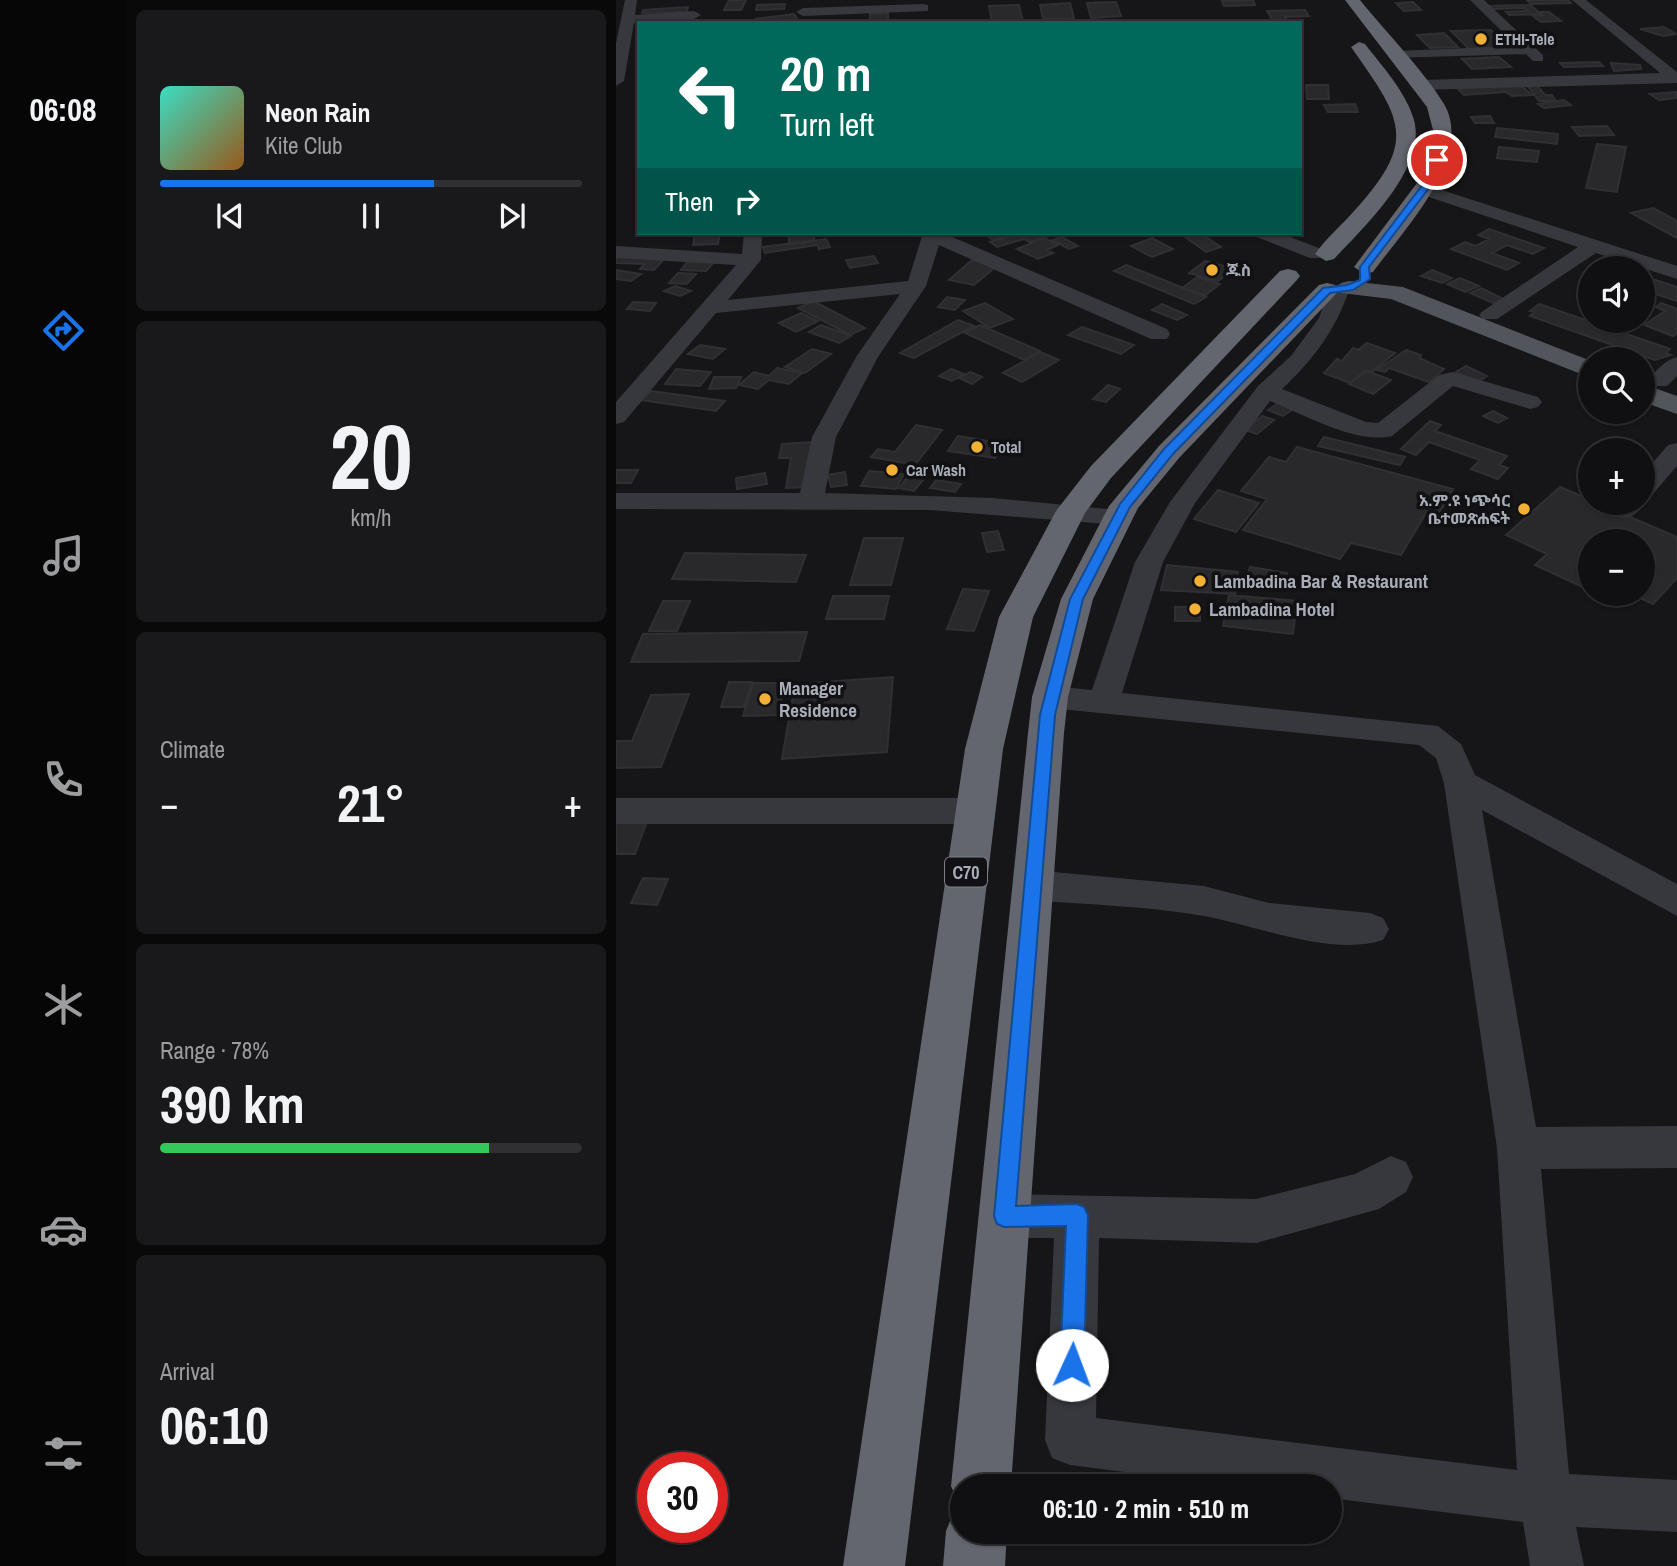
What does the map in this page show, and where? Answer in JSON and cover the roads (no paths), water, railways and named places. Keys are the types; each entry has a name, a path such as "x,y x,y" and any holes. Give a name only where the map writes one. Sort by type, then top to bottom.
{"highway":[{"name":"C70","path":"874,1566 974,811 984,749 1017,617 1071,511 1101,472 1423,189 1437,160 1442,130 1436,106 1352,0"},
{"name":"C70","path":"982,1474 1050,697 1077,599 1119,517 1168,452 1330,273 1397,172 1405,144 1407,123 1393,95 1350,34 1382,38"},
{"path":"974,1566 976,1544"}],"main road":[{"path":"1330,273 1431,290 1578,350"},
{"path":"1330,273 1395,292 1578,365"},
{"path":"1660,380 1677,406"}],"street":[{"path":"1476,0 1562,81"},
{"path":"1578,0 1676,78"},
{"path":"803,12 922,4"},
{"path":"616,81 626,9 694,15"},
{"path":"620,47 637,46"},
{"path":"1396,55 1528,50"},
{"path":"1420,85 1676,78"},
{"path":"1423,189 1591,247 1677,273"},
{"path":"616,417 751,260 753,235"},
{"path":"811,500 824,437 867,357 916,286 926,262 932,235"},
{"path":"934,235 1159,334"},
{"path":"1260,235 1330,273"},
{"path":"1267,235 1330,273"},
{"path":"1490,315 1591,247"},
{"path":"616,252 751,260"},
{"path":"1103,703 1149,562 1183,502 1266,391 1299,361 1329,318 1330,273"},
{"path":"707,308 916,286"},
{"path":"1266,391 1373,431 1393,426 1447,380 1453,379 1530,402"},
{"path":"1655,476 1677,450"},
{"path":"616,501 811,500 1071,511 1119,517"},
{"path":"1050,697 1427,734 1450,752 1461,783 1518,1148 1545,1499 1558,1566"},
{"path":"1461,783 1677,901"},
{"path":"616,811 974,811"},
{"path":"1032,885 1204,901 1269,918 1340,928 1370,929"},
{"path":"1518,1148 1677,1147"},
{"path":"1004,1216 1077,1215 1256,1221 1363,1194 1391,1177"},
{"path":"1077,1215 1070,1440 1545,1499 1677,1506"}],"place":[{"name":"ETHI-Tele","path":"1481,39"},
{"name":"ጁስ","path":"1212,270"},
{"name":"Total","path":"977,447"},
{"name":"Car Wash","path":"892,470"},
{"name":"አ.ም.ዩ ነጭሳር ቤተመጽሐፍት","path":"1524,509"},
{"name":"Lambadina Bar & Restaurant","path":"1200,581"},
{"name":"Lambadina Hotel","path":"1195,609"},
{"name":"Manager Residence","path":"765,699"}]}
